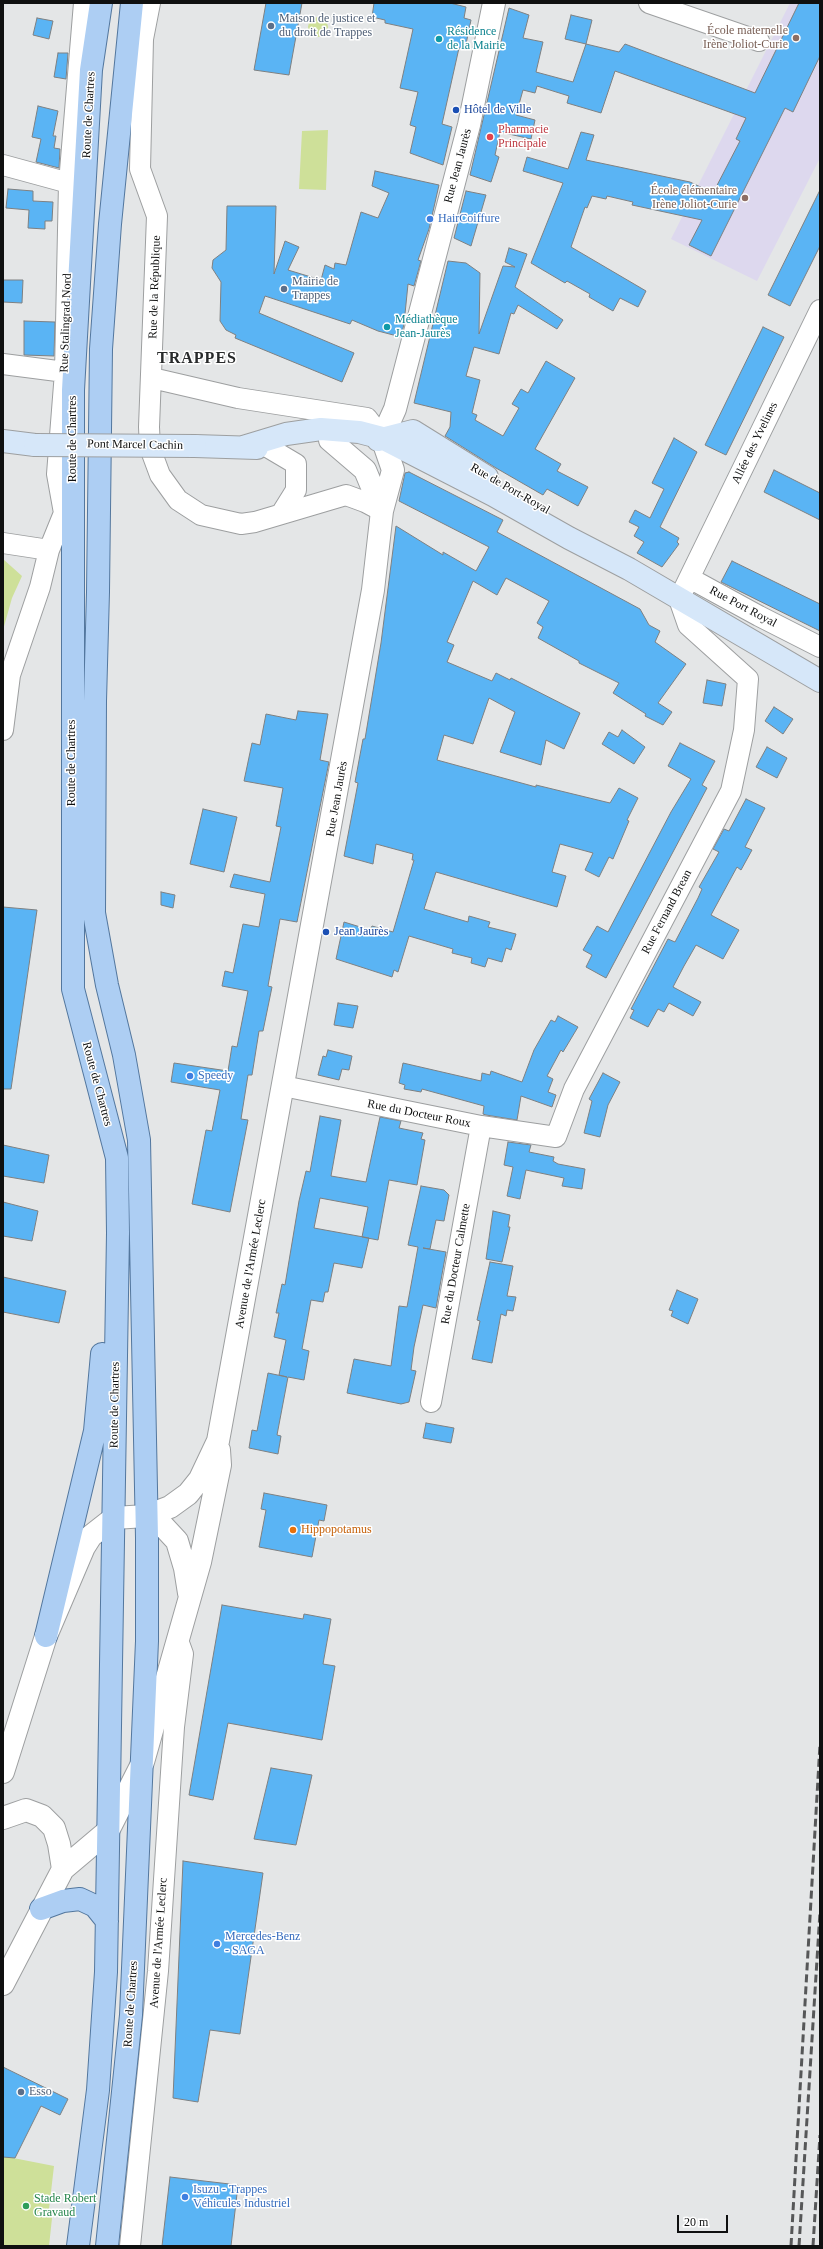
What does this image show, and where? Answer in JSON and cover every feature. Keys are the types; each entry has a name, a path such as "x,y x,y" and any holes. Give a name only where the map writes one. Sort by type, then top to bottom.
{"main road":[{"name":"Route de Chartres","path":"78,2246 98,2082 106,1972 118,1233 117,1158 73,989 73,390 91,70 102,3"},
{"name":"Route de Chartres","path":"107,2246 131,2015 147,1641 139,1140 124,1055 107,985 94,913 94,701 98,592 101,349 110,216 132,3"},
{"name":"Rue de Port-Royal","path":"243,447 286,434 321,429 359,432 382,438"},
{"name":"Rue de Port-Royal","path":"243,447 269,448 288,443 330,440 363,445 382,438 413,431 567,523 629,569 820,681"},
{"name":"Pont Marcel Cachin","path":"3,441 35,445 243,447"},
{"path":"46,1636 95,1431 102,1370 105,1253 118,1233"},
{"path":"41,1909 63,1900 80,1900 95,1906 107,1921"}],"street":[{"name":"Rue Stalingrad Nord","path":"3,730 10,675 40,587 49,550 64,512 57,474 65,372 69,183 84,3"},
{"name":"Rue de la République","path":"150,3 143,39 140,169 157,216 149,427 150,448 160,476 178,500 201,515 241,524 346,495 382,511"},
{"name":"Rue Jean Jaurès","path":"283,1086 374,590 382,511 393,470 382,438 395,409 468,125 494,3"},
{"path":"648,3 760,41"},
{"path":"3,165 69,183"},
{"name":"Allée des Yvelines","path":"691,577 820,310"},
{"path":"3,364 65,372"},
{"path":"152,378 238,398 367,418 382,438"},
{"name":"Rue Jean Jaurès","path":"330,440 365,470 382,511"},
{"path":"269,448 296,464 296,490 281,514"},
{"path":"3,543 49,550"},
{"path":"687,604 691,577"},
{"name":"Rue Port Royal","path":"691,577 693,580 759,616 820,647"},
{"name":"Rue Fernand Brean","path":"556,1137 574,1089 731,791 744,730 748,679 688,625 687,604"},
{"name":"Avenue de l'Armée Leclerc","path":"146,1516 170,1506 188,1494 200,1479 218,1441 283,1086"},
{"name":"Rue du Docteur Roux","path":"283,1086 481,1126 556,1137"},
{"name":"Rue du Docteur Calmette","path":"431,1402 481,1126"},
{"name":"Avenue de l'Armée Leclerc","path":"143,1762 200,1562 220,1465 218,1441"},
{"path":"3,1772 46,1636 84,1547 91,1536 114,1518 146,1516"},
{"name":"Avenue de l'Armée Leclerc","path":"146,1516 164,1526 177,1541 185,1568 190,1598"},
{"name":"Avenue de l'Armée Leclerc","path":"130,2246 158,1971 174,1727 183,1654 178,1641"},
{"name":"Route de Chartres","path":"108,1830 143,1762"},
{"path":"3,1818 26,1810 42,1816 54,1828 59,1844 63,1869"},
{"path":"3,1984 63,1869 108,1830"}],"shaded area":[{"name":"École élémentaire Irène Joliot-Curie","path":"790,3 820,3 820,158 757,281 671,239"}],"green space":[{"path":"314,17 322,17 328,23 328,31 322,37 314,37 308,31 308,23"},
{"path":"328,130 326,190 299,189 302,131"},
{"path":"3,559 22,576 12,598 3,630"},
{"name":"Stade Robert Gravaud","path":"3,2156 54,2166 49,2209 53,2209 49,2246 3,2246"}],"building":[{"path":"266,3 302,3 289,75 254,70"},
{"path":"374,3 450,3 466,7 464,18 471,20 465,49 459,48 442,124 452,127 443,165 410,153 416,127 410,125 418,92 400,88 413,29 385,23 385,20 372,17"},
{"path":"799,3 820,3 820,56 793,112 785,108 711,256 689,245 702,220 632,205 633,202 607,196 606,199 592,196 587,208 585,207 571,247 646,291 638,307 620,298 613,311 589,297 590,294 567,281 565,283 531,263 563,183 523,171 527,157 568,169 581,132 594,135 586,160 690,182 713,193 740,141 736,139 746,118 615,71 601,113 567,103 569,96 537,86 535,93 523,90 516,115 535,120 531,139 500,132 495,155 499,157 491,182 470,175 509,8 529,15 523,38 543,42 536,72 573,82 586,44 619,52 625,44 755,93"},
{"path":"571,15 592,20 586,44 565,39"},
{"path":"37,18 53,21 49,39 33,35"},
{"path":"58,53 68,53 66,79 54,77"},
{"path":"38,106 58,111 53,136 56,136 54,148 60,149 59,168 36,162 41,139 32,137"},
{"path":"375,171 439,185 429,229 418,260 421,261 414,286 408,284 404,324 401,337 378,331 352,320 350,324 265,296 259,313 354,353 342,382 235,338 236,335 226,330 220,321 221,282 212,268 213,260 226,250 227,206 276,206 274,274 285,241 299,247 288,270 321,280 325,265 334,269 335,263 346,265 361,212 378,218 389,193 372,186"},
{"path":"8,189 33,191 33,201 53,202 52,221 45,221 45,229 28,228 29,210 6,208"},
{"path":"820,190 820,246 790,306 768,295"},
{"path":"466,191 486,195 471,246 454,238"},
{"path":"509,248 527,254 515,287 563,320 557,329 518,305 514,314 511,313 499,354 474,347 466,376 480,380 472,413 477,415 475,420 503,436 519,408 512,404 521,389 528,393 546,361 575,378 535,449 561,464 557,471 588,487 578,506 547,489 543,495 445,436 450,427 451,412 414,403 448,261 466,263 480,273 479,334 503,266 515,267 505,262"},
{"path":"3,280 23,280 22,303 3,302"},
{"path":"24,321 55,322 54,356 24,355"},
{"path":"763,327 784,337 726,455 705,445"},
{"path":"674,438 697,452 660,527 679,538 677,542 679,544 662,567 637,553 644,542 634,536 639,527 629,522 635,510 650,518 664,489 652,483"},
{"path":"774,470 820,493 820,520 764,492"},
{"path":"409,472 503,520 497,532 640,609 649,625 660,631 655,642 686,664 658,703 672,712 663,725 645,716 646,714 613,693 619,683 579,663 579,661 538,638 543,627 537,623 549,601 506,578 497,595 473,581 447,642 454,645 447,662 492,681 496,673 510,680 511,678 580,713 564,749 546,740 541,765 500,752 515,712 489,698 473,744 444,735 437,760 536,787 536,785 610,803 619,788 638,798 627,820 629,821 613,859 609,857 599,877 585,870 593,853 560,844 552,872 566,876 557,907 436,872 424,909 468,922 469,916 490,922 488,927 516,934 511,950 506,948 502,962 488,958 485,967 471,963 472,958 452,953 453,949 409,936 398,972 394,970 392,977 336,959 344,922 370,930 372,926 393,932 414,860 412,860 413,854 376,844 373,864 344,856 358,783 355,782 363,739 365,739 381,643 396,526 443,555 443,552 476,571 489,547 399,501 405,473"},
{"path":"732,561 820,604 820,631 721,582"},
{"path":"707,680 726,684 722,706 703,703"},
{"path":"774,707 793,719 783,734 765,721"},
{"path":"298,711 328,714 320,760 329,762 297,922 280,919 268,986 272,987 263,1031 259,1031 252,1075 248,1075 241,1119 248,1120 230,1212 192,1204 206,1130 212,1131 220,1090 171,1082 174,1063 228,1071 232,1046 237,1047 248,991 222,986 225,971 233,973 243,924 259,927 265,894 230,887 234,874 270,882 281,827 276,826 283,788 244,781 252,743 260,745 266,714 296,720"},
{"path":"622,730 645,747 634,764 602,744 609,732 618,737"},
{"path":"680,743 715,761 702,785 707,788 606,978 586,967 592,955 583,950 597,926 608,932 671,812 691,779 668,766"},
{"path":"767,747 787,758 777,778 756,767"},
{"path":"746,799 765,808 745,847 752,850 741,870 737,867 711,915 739,930 723,959 696,945 684,966 673,987 701,1002 693,1016 669,1003 664,1012 658,1009 648,1027 630,1018 634,1010 631,1009 668,939 675,942 702,889 699,887 719,852 713,849 724,829 729,831"},
{"path":"203,809 237,817 224,872 190,864"},
{"path":"161,892 175,895 173,908 161,905"},
{"path":"3,907 37,910 11,1089 3,1089"},
{"path":"338,1003 358,1006 353,1028 334,1025"},
{"path":"558,1016 578,1027 563,1052 561,1050 547,1076 553,1079 548,1092 556,1095 552,1107 521,1096 517,1120 486,1115 483,1114 484,1106 422,1089 421,1092 404,1089 405,1085 399,1083 403,1063 481,1081 482,1073 490,1075 491,1071 522,1082 534,1050 551,1020 555,1022"},
{"path":"328,1050 352,1056 349,1070 342,1069 339,1080 318,1075 323,1056 326,1057"},
{"path":"603,1073 620,1082 608,1105 600,1137 584,1133 592,1101 589,1099"},
{"path":"320,1116 341,1120 331,1176 366,1182 380,1117 401,1121 399,1128 423,1133 421,1139 425,1140 417,1185 389,1180 378,1240 369,1238 362,1268 334,1263 328,1292 325,1292 323,1302 311,1300 302,1349 309,1351 304,1380 288,1377 277,1435 281,1436 278,1454 249,1448 252,1430 257,1431 268,1373 287,1377 279,1375 286,1340 274,1337 279,1313 276,1313 282,1284 285,1285 299,1201 306,1171 310,1172","holes":["320,1198 368,1207 362,1237 314,1228"]},
{"path":"508,1142 531,1145 529,1152 554,1157 553,1161 558,1164 585,1169 582,1189 562,1186 564,1178 526,1170 520,1199 507,1196 513,1167 504,1165"},
{"path":"3,1145 49,1155 44,1183 3,1176"},
{"path":"421,1186 444,1190 449,1195 444,1221 436,1220 430,1249 423,1248 446,1252 436,1308 423,1305 414,1347 411,1370 416,1371 409,1402 401,1404 347,1393 354,1359 391,1366 399,1306 407,1307 418,1247 408,1245"},
{"path":"3,1202 38,1211 32,1241 3,1236"},
{"path":"493,1211 510,1215 508,1227 510,1227 502,1262 486,1259"},
{"path":"490,1262 513,1266 507,1296 516,1297 513,1311 507,1310 506,1316 501,1314 492,1363 472,1359 480,1321 477,1320"},
{"path":"3,1277 66,1291 59,1323 3,1312"},
{"path":"677,1290 698,1299 688,1324 671,1316 673,1311 669,1310"},
{"path":"426,1423 454,1428 451,1443 423,1438"},
{"path":"264,1493 327,1505 324,1521 319,1520 312,1557 259,1547 266,1510 261,1509"},
{"path":"222,1605 303,1619 304,1614 331,1619 323,1664 335,1666 322,1740 228,1723 213,1800 189,1795"},
{"path":"271,1768 312,1775 296,1845 254,1839"},
{"path":"183,1861 263,1873 240,2034 210,2030 198,2102 173,2098"},
{"path":"3,2067 68,2099 60,2115 41,2106 15,2158 3,2157"},
{"path":"170,2177 238,2185 231,2246 162,2246"}],"railway":[{"path":"791,2246 820,1744"},
{"path":"799,2246 820,1912"},
{"path":"813,2246 820,2135"}],"place":[{"name":"Maison de justice et du droit de Trappes","path":"271,26"},
{"name":"École maternelle Irène Joliot-Curie","path":"796,38"},
{"name":"Résidence de la Mairie","path":"439,39"},
{"name":"Hôtel de Ville","path":"456,110"},
{"name":"Pharmacie Principale","path":"490,137"},
{"name":"École élémentaire Irène Joliot-Curie","path":"745,198"},
{"name":"HairCoiffure","path":"430,219"},
{"name":"Mairie de Trappes","path":"284,289"},
{"name":"Médiathèque Jean-Jaurès","path":"387,327"},
{"name":"Jean Jaurès","path":"326,932"},
{"name":"Speedy","path":"190,1076"},
{"name":"Hippopotamus","path":"293,1530"},
{"name":"Mercedes-Benz - SAGA","path":"217,1944"},
{"name":"Esso","path":"21,2092"},
{"name":"Isuzu - Trappes Véhicules Industriel","path":"185,2197"},
{"name":"Stade Robert Gravaud","path":"26,2206"}],"district":[{"name":"TRAPPES","path":"197,359"}]}
